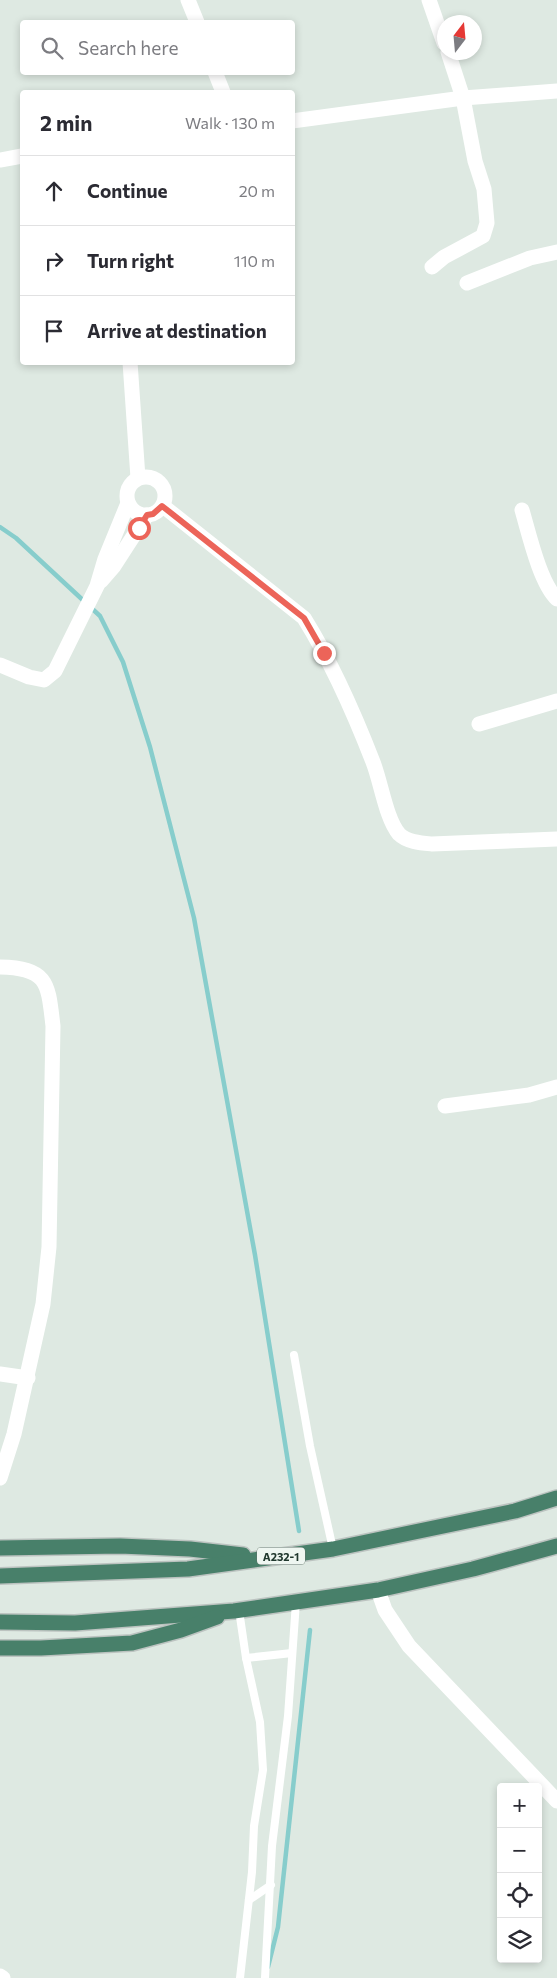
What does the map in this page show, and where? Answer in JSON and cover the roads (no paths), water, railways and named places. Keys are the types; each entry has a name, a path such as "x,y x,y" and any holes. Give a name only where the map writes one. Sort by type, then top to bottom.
{"highway":[{"name":"A232-1","path":"0,1576 188,1569 333,1550 515,1511 557,1498"},
{"path":"0,1548 120,1546 182,1548 262,1558"},
{"path":"0,1622 75,1623 237,1610 296,1602 378,1590 473,1569 557,1546"},
{"path":"0,1648 41,1648 132,1643 181,1630 237,1610"}],"street":[{"path":"188,0 196,20"},
{"path":"429,0 437,23"},
{"path":"432,267 444,257 483,236 488,223 484,189 475,161 462,98 450,60"},
{"path":"217,75 222,90"},
{"path":"295,121 462,98 557,91"},
{"path":"0,156 20,156"},
{"path":"0,160 20,156"},
{"path":"467,283 530,258 557,252"},
{"path":"130,365 138,478"},
{"path":"150,477 160,483 165,494 162,506 153,514 147,515 136,512 128,504 126,498 129,486 138,478 150,477"},
{"path":"0,665 29,677 44,680 55,671 97,586 105,559 128,504"},
{"path":"162,506 304,618 346,696 374,764 394,826 400,835 414,842 432,844 557,839"},
{"path":"522,510 543,576 552,595 557,599"},
{"path":"97,586 114,566 147,515"},
{"path":"479,724 557,701"},
{"path":"0,967 26,969 41,978 49,991 53,1026 49,1247 43,1304 28,1378 14,1434 0,1478"},
{"path":"445,1106 529,1095 557,1087"},
{"path":"0,1374 28,1378"},
{"path":"378,1590 385,1610 409,1646 557,1801"}],"lane":[{"path":"294,1355 310,1446 333,1550"},
{"path":"265,1978 272,1846 288,1716 296,1602"},
{"path":"237,1610 260,1722 263,1770 254,1826 249,1900 240,1978"},
{"path":"246,1658 292,1653"},
{"path":"249,1900 271,1885"}],"waterway":[{"path":"0,527 16,538 100,616 123,662 150,747 194,918 255,1255 299,1531"},
{"path":"268,1967 278,1927 310,1630"}]}
